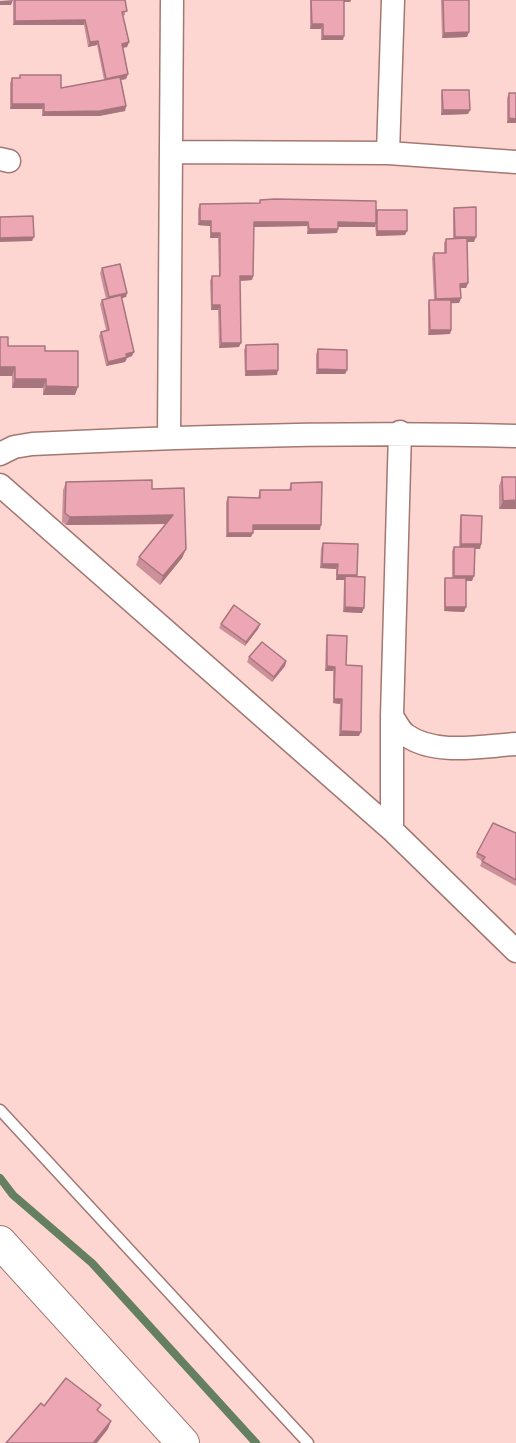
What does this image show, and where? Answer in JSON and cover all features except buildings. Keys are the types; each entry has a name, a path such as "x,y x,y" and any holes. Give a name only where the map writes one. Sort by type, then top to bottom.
{"street":[{"path":"169,437 173,152 172,0"},
{"path":"388,153 393,0"},
{"path":"173,152 388,153 516,162"},
{"path":"392,830 392,716 400,432"},
{"path":"0,454 14,447 32,444 169,437 400,432 516,436"},
{"path":"0,485 392,830 516,951"},
{"path":"392,716 404,734 422,744 443,747 516,744"},
{"path":"1,1244 183,1443"}],"lane":[{"path":"0,1110 308,1443"}],"waterway":[{"path":"0,1178 13,1195 92,1263 256,1443"}]}
